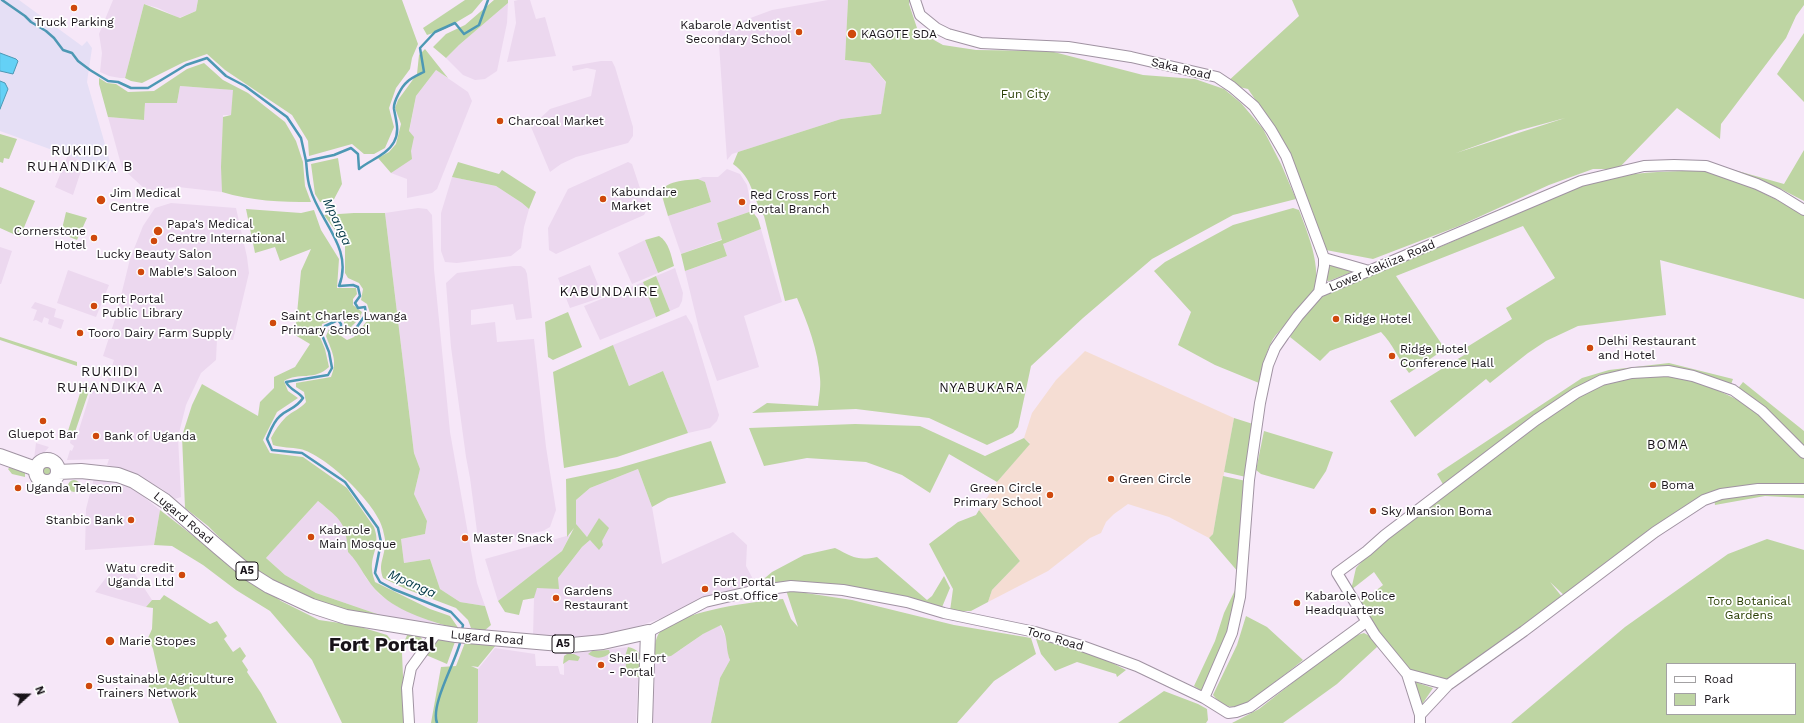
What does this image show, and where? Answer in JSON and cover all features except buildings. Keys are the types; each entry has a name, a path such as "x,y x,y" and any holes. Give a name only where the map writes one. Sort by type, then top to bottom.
{"highway":[{"name":"Lugard Road","path":"0,456 36,469 38,477 44,482 52,480 58,472 81,472 118,475 143,486 165,501 250,574 290,597 346,617 477,638 572,645 603,642 648,632"},
{"path":"645,723 648,632"}],"main road":[{"name":"Saka Road","path":"915,0 920,15 936,28 948,34 981,43 1068,47 1131,57 1216,77 1232,87 1254,106 1271,130 1286,156 1324,258 1320,292"},
{"name":"Lower Kakiiza Road","path":"1204,698 1232,633 1240,596 1249,480 1260,403 1268,365 1279,341 1298,316 1320,292 1582,181 1644,166 1706,166 1757,184 1778,194 1804,210"},
{"path":"1324,258 1369,271"},
{"path":"1420,719 1407,674 1388,653 1366,622 1336,573 1367,551 1385,535 1536,420 1576,393 1602,380 1632,373 1668,371 1693,376 1733,390 1762,411 1804,453"},
{"path":"1420,719 1448,685 1524,631 1655,532 1704,500 1721,494 1758,489 1804,489"},
{"name":"Toro Road","path":"648,632 705,602 748,592 791,586 843,590 907,602 944,613 1035,632 1082,646 1137,666 1204,698 1228,713 1250,707 1366,622"},
{"path":"409,723 407,688 411,668 436,632"},
{"path":"1407,674 1448,685"}],"shaded area":[{"path":"0,0 19,0 82,46 87,41 92,48 87,82 113,172 0,131"},
{"path":"113,0 198,0 196,11 179,18 158,8 144,4 125,78 120,78 109,76 100,72 102,53 99,34"},
{"path":"530,0 536,19 545,17 556,56 507,62 516,23 514,1"},
{"path":"828,0 848,0 845,60 870,63 886,83 881,114 841,119 732,154 727,160 718,30 772,10"},
{"path":"508,3 507,23 497,71 485,79 475,80 463,75 446,58"},
{"path":"601,61 612,61 615,67 633,127 633,136 628,143 576,157 561,164 550,172 531,127 550,109 591,96 596,70 587,68 573,71 572,66"},
{"path":"436,70 468,92 472,101 437,189 432,193 407,198 407,179 391,173 407,157 409,132 416,96"},
{"path":"180,86 234,90 231,115 223,115 222,192 178,187 167,188 152,193 147,191 122,168 108,117 144,120 145,103 177,103"},
{"path":"68,155 84,162 73,195 55,187"},
{"name":"Kabundaire Market","path":"628,162 632,164 647,209 644,215 556,254 549,250 548,228 568,189"},
{"path":"727,169 740,174 747,185 752,211 717,223 722,239 681,254 668,216 711,202 705,182 698,179 703,177 718,177"},
{"path":"452,177 496,186 529,209 524,227 521,248 511,256 457,263 445,262 441,251 441,213"},
{"path":"171,203 236,208 249,273 233,340 217,338 216,360 201,373 186,405 178,437 181,497 175,499 162,489 129,471 107,465 109,459 67,460 70,450 72,451 74,446 70,443 71,438 76,439 92,388 104,392 114,360 103,356 116,316 130,259 143,226 155,208"},
{"path":"418,208 427,209 432,215 434,269 450,432 477,583 485,606 460,602 440,589 430,559 404,563 401,539 425,534 427,521 414,494 420,469 414,453 385,213"},
{"path":"761,229 782,302 744,316 759,367 717,381 699,329 685,271 727,256 723,244"},
{"path":"645,240 658,273 632,284 618,253"},
{"path":"0,247 12,251 1,284 0,284"},
{"path":"590,265 603,297 570,308 558,278"},
{"path":"521,266 525,269 527,274 532,318 516,320 513,304 471,310 471,325 495,322 497,342 534,339 546,447 556,510 550,527 543,531 485,543 478,539 451,347 446,283 457,273"},
{"path":"675,268 683,293 682,301 679,307 670,311 656,276"},
{"path":"68,270 109,285 96,317 57,303"},
{"path":"643,282 656,317 600,340 584,306"},
{"path":"35,302 56,309 54,317 64,320 61,329 48,324 49,319 44,317 42,323 36,320 33,321 37,310 31,308"},
{"path":"686,315 692,325 719,415 717,421 710,428 688,433 663,371 629,386 613,345"},
{"name":"Green Circle","path":"1085,351 1234,418 1213,534 1209,538 1169,517 1128,504 1106,522 1101,533 1090,538 1048,571 988,602 992,590 1020,561 979,510 997,482 1030,443 1024,438 1032,413 1056,380"},
{"path":"36,443 49,447 43,454 34,459"},
{"path":"638,469 652,507 662,564 733,532 747,545 746,566 754,581 747,588 704,601 668,616 621,632 592,637 533,636 534,598 536,588 558,578 582,547 590,540 602,541 600,518 587,537 576,525 576,500 590,488"},
{"path":"94,478 134,489 160,510 154,545 85,550 86,509"},
{"path":"318,501 341,520 347,534 348,552 356,560 366,578 379,594 397,606 440,625 437,633 408,628 383,616 316,593 285,575 266,558"},
{"path":"570,535 562,551 498,601 485,559"},
{"path":"127,562 152,600 146,607 95,592 115,566"},
{"path":"720,625 728,642 728,654 730,660 720,678 711,723 652,723 655,677 653,655 680,650 703,634"},
{"path":"628,647 625,656 627,677 638,678 636,723 477,723 478,669 495,648 535,654 536,666 558,666 560,674 564,675 564,656 567,654"}],"green space":[{"path":"198,0 402,0 418,44 412,58 410,69 396,88 389,108 394,127 385,148 374,154 364,154 352,144 309,156 308,141 292,115 225,70 207,54 184,62 142,83 125,78 144,4 180,18 196,11"},
{"path":"465,0 483,0 472,13 445,29 427,35 423,28"},
{"path":"494,0 508,0 508,3 446,58 433,47 446,34 465,25"},
{"name":"Fun City","path":"848,0 910,0 909,4 918,31 943,45 976,50 1050,51 1143,75 1195,79 1224,89 1241,103 1263,129 1281,164 1296,199 1233,215 1152,259 1083,318 1031,366 1018,427 1013,433 987,445 929,418 856,409 752,413 767,403 818,406 820,378 812,337 797,298 785,301 764,216 749,182 740,170 733,164 738,152 841,119 881,114 886,82 870,63 845,60"},
{"path":"1292,0 1804,0 1804,5 1796,16 1786,38 1721,124 1720,139 1677,108 1618,169 1593,169 1549,185 1459,226 1373,259 1326,250 1312,210 1278,133 1248,89 1225,84 1299,16","holes":["1565,118 1456,153 1517,131"]},
{"path":"1804,33 1804,102 1777,74"},
{"path":"425,49 448,78 436,70 416,96 409,131 414,137 411,151 412,159 391,173 378,158 389,152 396,144 401,124 395,108 398,100 417,74 419,55"},
{"path":"204,63 223,80 248,93 285,122 296,141 303,162 305,186 311,202 255,199 222,192 221,167 223,117 231,115 233,90 180,86 177,103 145,103 144,120 108,117 99,84 99,78 107,83 116,84 128,92 154,91 187,69"},
{"path":"0,134 17,139 9,159 4,158 3,163 0,162"},
{"path":"1804,150 1804,201 1779,188 1720,166 1784,184"},
{"path":"338,158 342,184 332,203 320,202 315,194 311,164"},
{"path":"458,162 499,174 502,170 536,192 529,209 496,186 452,177"},
{"path":"1704,170 1743,183 1804,213 1804,299 1660,260 1666,315 1578,326 1546,341 1490,383 1486,379 1415,437 1390,401 1469,352 1467,347 1512,319 1506,308 1555,278 1523,226 1396,276 1445,349 1409,373 1381,332 1330,351 1320,361 1290,337 1310,309 1325,295 1372,273 1430,251 1571,189 1604,179 1632,174"},
{"path":"698,179 705,182 711,202 668,216 662,197 663,190 666,186 676,182"},
{"path":"0,187 35,201 20,237 0,228"},
{"path":"1293,208 1299,210 1314,254 1316,281 1314,289 1305,304 1278,332 1270,344 1259,383 1215,365 1178,345 1191,312 1154,271 1165,262 1233,225"},
{"path":"246,209 301,213 314,210 321,230 339,259 337,288 356,288 357,294 353,299 353,305 362,312 360,318 348,330 344,324 344,320 341,317 322,324 320,337 325,349 329,367 318,374 289,378 284,381 288,391 298,398 277,412 263,440 270,453 303,457 347,488 374,527 376,544 372,569 375,582 430,609 450,616 459,629 417,616 397,606 380,594 348,552 346,534 341,522 318,501 266,558 285,575 316,593 383,616 336,609 288,591 249,567 208,526 185,508 182,436 192,405 202,384 258,416 260,402 274,388 274,377 295,367 310,344 295,335 301,271 311,249 280,261 275,247 255,253"},
{"path":"752,211 758,219 761,229 723,244 727,256 685,271 681,254 722,240 717,223"},
{"path":"66,212 87,218 77,240 67,236 68,231 62,229"},
{"path":"385,213 414,453 420,469 414,494 427,521 425,534 401,539 404,563 430,559 440,589 460,602 485,606 491,625 484,631 471,628 468,620 456,608 406,589 383,578 381,565 385,542 383,530 379,520 361,495 336,470 311,453 300,449 273,445 271,438 276,429 286,417 306,402 304,392 296,387 296,383 331,377 334,361 326,336 329,329 338,326 341,336 347,340 354,337 371,316 367,304 361,300 363,289 359,283 348,278 345,273 345,244 324,215"},
{"path":"659,236 665,242 671,253 674,266 658,273 645,240"},
{"path":"1327,264 1359,269 1329,281 1323,280"},
{"path":"656,276 670,311 656,317 643,282"},
{"path":"568,312 582,347 553,360 548,357 545,322"},
{"path":"0,337 77,362 77,366 0,340"},
{"path":"613,345 629,386 663,371 688,433 617,457 564,468 553,372"},
{"path":"1669,363 1733,379 1730,387 1697,374 1600,378 1444,486 1437,474 1582,378 1609,370"},
{"name":"Boma","path":"1668,374 1692,378 1759,410 1804,455 1804,489 1706,499 1567,598 1550,582 1563,598 1456,678 1435,683 1408,672 1359,604 1383,585 1374,572 1351,590 1356,568 1379,543 1575,394 1604,381"},
{"path":"1743,382 1804,431 1804,450 1736,391"},
{"path":"83,384 90,388 74,435 67,434"},
{"path":"1234,418 1253,424 1246,477 1224,472"},
{"path":"855,424 920,426 985,456 1024,438 1030,444 997,482 949,454 930,493 902,475 866,462 807,458 764,466 749,428"},
{"path":"1264,431 1333,452 1326,471 1314,489 1261,474 1256,470"},
{"path":"711,441 726,483 668,498 652,507 638,469 590,488 576,500 576,524 587,537 599,518 609,528 602,541 603,545 599,550 590,540 582,547 558,578 559,589 537,588 534,598 523,600 519,615 505,612 498,601 562,551 574,528 567,537 566,479 619,468"},
{"path":"45,465 49,465 53,471 49,477 45,477 41,473 41,469"},
{"path":"10,467 25,473 25,477 12,474 8,469"},
{"path":"1223,476 1246,481 1239,573 1209,538 1213,534"},
{"path":"74,480 78,482 80,486 78,490 74,492 70,490 68,486 70,482"},
{"path":"1804,491 1804,498 1765,496 1715,505 1714,498 1721,496"},
{"path":"160,510 245,576 281,601 319,620 354,625 387,635 402,653 405,723 342,723 312,660 270,611 236,590 203,565 172,546 154,545"},
{"path":"979,510 1020,561 992,590 988,602 971,611 950,611 953,589 929,544 958,522 976,515"},
{"name":"Toro Botanical Gardens","path":"1767,539 1804,550 1804,723 1511,723 1625,627 1728,554"},
{"path":"835,548 855,557 865,559 877,557 927,600 932,596 944,576 950,588 940,612 853,593 752,589 772,572 804,555"},
{"path":"1237,586 1238,591 1229,627 1202,691 1194,686 1215,641 1224,613"},
{"path":"786,590 852,600 954,625 1031,638 1036,654 994,681 957,723 711,723 720,678 730,660 725,635 721,625 703,634 671,656 663,657 653,655 658,634 674,622 704,612 754,602 783,599 791,619 798,627"},
{"path":"164,595 210,624 217,621 227,636 224,639 233,652 240,647 246,656 242,661 248,670 247,672 261,693 277,723 179,723 170,696 167,697 164,688 147,691 150,683 160,680 153,649 148,638 152,629 153,608 146,607 152,600 160,600"},
{"path":"1246,616 1267,627 1303,660 1250,701 1235,707 1228,706 1220,702 1213,695 1237,645"},
{"path":"408,633 420,637 425,644 423,648 416,651 405,640"},
{"path":"1364,633 1375,639 1377,647 1337,684 1283,723 1232,723 1259,709 1351,637"},
{"path":"439,638 456,639 447,664 426,655"},
{"path":"1036,639 1083,648 1126,670 1117,677 1116,674 1077,662 1055,671 1041,654"},
{"path":"466,640 496,645 478,667 471,666 478,669 478,721 477,723 431,723 441,667 456,666"},
{"path":"628,647 638,651 640,654 643,662 645,677 627,677 625,656"},
{"path":"609,650 610,653 602,657 594,657 588,654 592,651"},
{"path":"567,654 574,654 580,657 578,661 569,660 563,664 564,656"},
{"path":"1415,682 1433,688 1421,706"},
{"path":"1164,691 1207,709 1208,720 1206,723 1118,723"}],"water":[{"path":"0,53 18,61 13,74 0,71"},
{"path":"0,81 5,83 8,89 0,109"}],"waterway":[{"path":"2,0 31,22 46,31 54,38 63,50 72,53 78,61 90,70 108,81 118,82 131,88 148,88 186,65 207,58 226,76 245,86 287,117 301,138 306,161"},
{"name":"Mpanga","path":"462,630 463,625 451,612 393,589 380,582 375,573 381,542 378,528 345,482 302,453 272,450 267,439 275,421 283,413 297,405 303,398 286,382 328,375 332,368 329,352 322,335 325,326 338,320 341,324 341,330 345,333 352,334 366,314 365,307 358,308 355,303 360,296 358,287 353,285 339,286 342,272 342,259 339,247 334,235 314,200 308,182 306,161 334,155 351,148 358,154 359,169 383,154 391,147 397,134 394,106 398,94 405,84 424,72 420,48 435,32 455,23 464,34 479,25 488,0"},
{"name":"Mpanga","path":"437,723 437,705 440,694 459,648 461,639"}],"place":[{"name":"Truck Parking","path":"74,8"},
{"name":"Kabarole Adventist Secondary School","path":"799,32"},
{"name":"KAGOTE SDA","path":"852,34"},
{"name":"Charcoal Market","path":"500,121"},
{"name":"Kabundaire Market","path":"603,199"},
{"name":"Jim Medical Centre","path":"101,200"},
{"name":"Red Cross Fort Portal Branch","path":"742,202"},
{"name":"Papa's Medical Centre International","path":"158,231"},
{"name":"Cornerstone Hotel","path":"94,238"},
{"name":"Lucky Beauty Salon","path":"154,241"},
{"name":"Mable's Saloon","path":"141,272"},
{"name":"Fort Portal Public Library","path":"94,306"},
{"name":"Ridge Hotel","path":"1336,319"},
{"name":"Saint Charles Lwanga Primary School","path":"273,323"},
{"name":"Tooro Dairy Farm Supply","path":"80,333"},
{"name":"Delhi Restaurant and Hotel","path":"1590,348"},
{"name":"Ridge Hotel Conference Hall","path":"1392,356"},
{"name":"Gluepot Bar","path":"43,421"},
{"name":"Bank of Uganda","path":"96,436"},
{"name":"Green Circle","path":"1111,479"},
{"name":"Boma","path":"1653,485"},
{"name":"Uganda Telecom","path":"18,488"},
{"name":"Green Circle Primary School","path":"1050,495"},
{"name":"Sky Mansion Boma","path":"1373,511"},
{"name":"Stanbic Bank","path":"131,520"},
{"name":"Kabarole Main Mosque","path":"311,537"},
{"name":"Master Snack","path":"465,538"},
{"name":"Watu credit Uganda Ltd","path":"182,575"},
{"name":"Fort Portal Post Office","path":"705,589"},
{"name":"Gardens Restaurant","path":"556,598"},
{"name":"Kabarole Police Headquarters","path":"1297,603"},
{"name":"Marie Stopes","path":"110,641"},
{"name":"Shell Fort - Portal","path":"601,665"},
{"name":"Sustainable Agriculture Trainers Network","path":"89,686"}],"district":[{"name":"RUKIIDI RUHANDIKA B","path":"80,160"},
{"name":"KABUNDAIRE","path":"609,292"},
{"name":"RUKIIDI RUHANDIKA A","path":"110,380"},
{"name":"NYABUKARA","path":"982,388"},
{"name":"BOMA","path":"1668,445"},
{"name":"Fort Portal","path":"382,645"}]}
